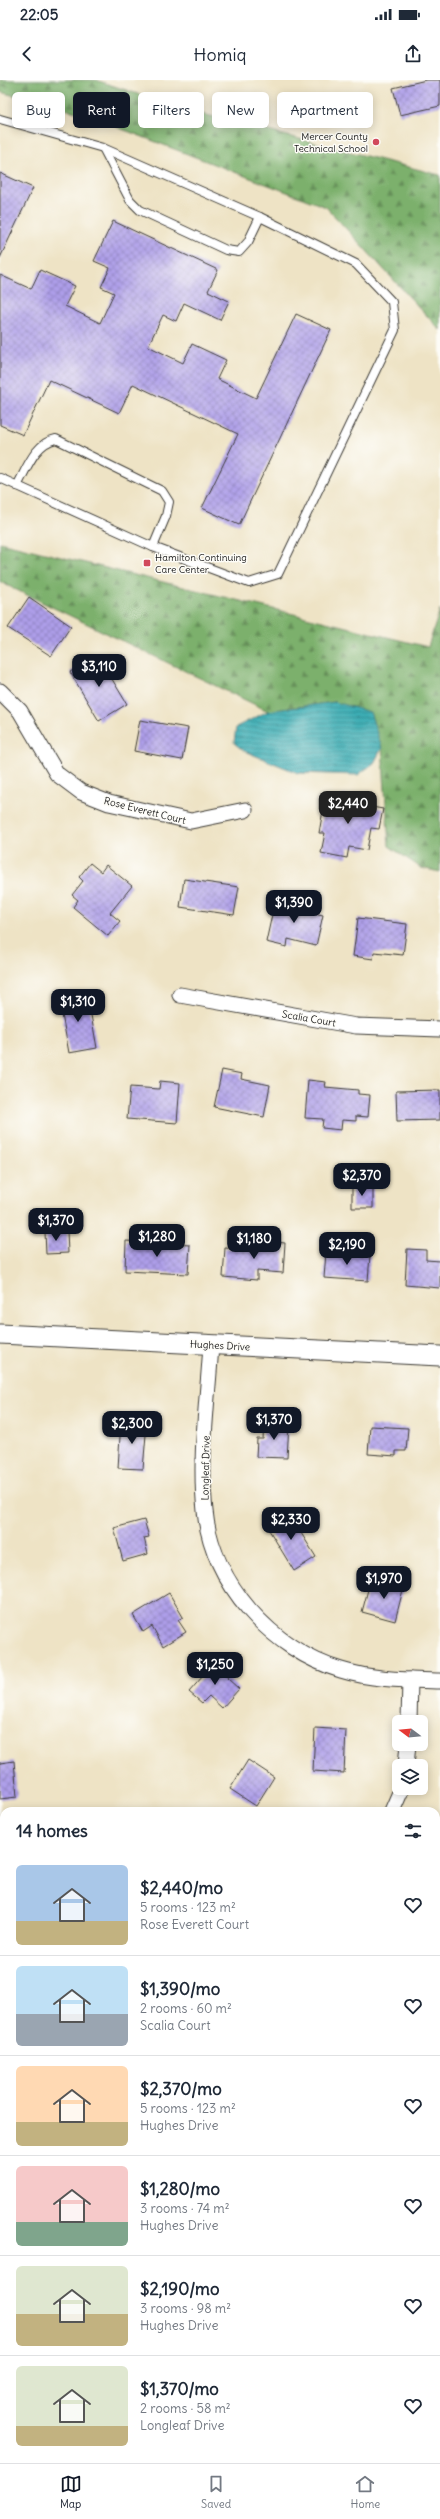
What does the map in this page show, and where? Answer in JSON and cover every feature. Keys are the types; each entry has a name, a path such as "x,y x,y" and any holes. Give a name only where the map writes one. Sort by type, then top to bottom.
{"street":[{"name":"Rose Everett Court","path":"0,691 20,711 57,774 81,792 108,803 191,821 245,810"},
{"name":"Scalia Court","path":"180,995 356,1026 440,1029"},
{"name":"Hughes Drive","path":"0,1334 440,1356"},
{"name":"Longleaf Drive","path":"211,1344 202,1485 205,1513 212,1543 223,1569 239,1596 259,1619 282,1640 312,1658 340,1670 371,1677 440,1682"},
{"path":"408,1715 410,1680"},
{"path":"394,1807 399,1795"}],"lane":[{"path":"0,119 103,148 260,217 356,264 392,302 395,330 278,574 249,583 152,547 0,478"},
{"path":"103,148 130,200 140,210 226,250 239,252 248,242 260,217"},
{"path":"18,486 37,450 45,441 56,439 162,491 169,502 166,516 152,547"}],"green space":[{"path":"0,80 96,80 138,94 138,128 204,128 204,114 212,116 212,128 257,128 440,175 440,330 326,207 119,128 130,128 130,92 73,92 73,111 65,109 65,92 12,92 12,95 0,92"},
{"path":"0,542 428,647 440,609 440,872 421,868 389,846 382,748 335,702 268,711 0,582"}],"water":[{"path":"335,702 370,712 382,748 374,763 358,775 298,773 244,751 234,743 236,727 268,711"}],"building":[{"path":"426,80 440,80 440,106 400,115 393,88"},
{"path":"0,173 33,188 0,258"},
{"path":"113,221 218,270 208,291 229,301 220,320 184,303 176,321 163,315 148,346 183,363 192,344 226,360 217,379 256,398 296,314 331,330 239,525 202,508 238,434 133,384 119,413 49,380 23,435 0,425 0,275 31,289 40,270 75,286 65,306 100,323 114,293 101,287 110,268 94,261"},
{"path":"29,597 71,626 51,656 8,628"},
{"path":"98,656 127,704 99,721 70,672"},
{"path":"140,720 188,728 182,760 134,751"},
{"path":"343,795 361,798 360,805 383,809 379,829 371,828 367,850 349,847 347,858 321,853 325,833 319,833 325,799 342,802"},
{"path":"90,863 101,872 106,865 132,886 110,913 120,921 108,936 73,907 78,900 72,895 83,881 79,877"},
{"path":"184,879 239,887 234,915 180,907"},
{"path":"294,899 311,903 309,912 323,915 316,946 288,939 287,947 266,942 275,901 293,905"},
{"path":"358,918 407,924 403,955 374,952 373,959 353,956"},
{"path":"87,993 97,1048 69,1053 59,998"},
{"path":"222,1070 242,1074 241,1079 270,1085 264,1117 214,1107"},
{"path":"308,1080 326,1082 325,1087 358,1090 358,1094 370,1095 368,1117 356,1116 356,1121 342,1120 341,1130 322,1128 323,1119 305,1118"},
{"path":"160,1081 180,1083 177,1123 127,1119 130,1087 159,1089"},
{"path":"440,1090 440,1120 397,1121 396,1091"},
{"path":"352,1186 373,1187 373,1208 352,1208"},
{"path":"67,1231 68,1253 46,1254 45,1232"},
{"path":"126,1241 190,1245 188,1274 125,1271"},
{"path":"266,1241 285,1243 283,1273 257,1271 257,1280 223,1277 225,1248 239,1249 240,1242 266,1244"},
{"path":"407,1249 426,1250 426,1260 440,1261 440,1288 405,1285"},
{"path":"326,1252 370,1255 368,1281 324,1278"},
{"path":"121,1421 147,1423 143,1469 118,1468"},
{"path":"264,1423 289,1424 287,1458 256,1457 257,1439 263,1439"},
{"path":"370,1426 408,1428 406,1451 396,1451 396,1456 368,1454"},
{"path":"288,1512 316,1557 294,1571 266,1525"},
{"path":"144,1520 149,1537 144,1538 148,1554 123,1561 114,1528"},
{"path":"391,1579 405,1582 395,1621 362,1612 370,1582 388,1587"},
{"path":"169,1593 183,1617 178,1620 186,1632 163,1646 152,1626 143,1632 133,1615"},
{"path":"217,1660 231,1673 227,1678 239,1689 222,1708 209,1696 202,1703 189,1692"},
{"path":"315,1728 346,1730 344,1773 313,1771"},
{"path":"248,1760 274,1777 256,1806 230,1789"},
{"path":"14,1761 17,1797 0,1799 0,1763"}],"place":[{"name":"Mercer County Technical School","path":"376,142"},
{"name":"Hamilton Continuing Care Center","path":"147,563"}]}
